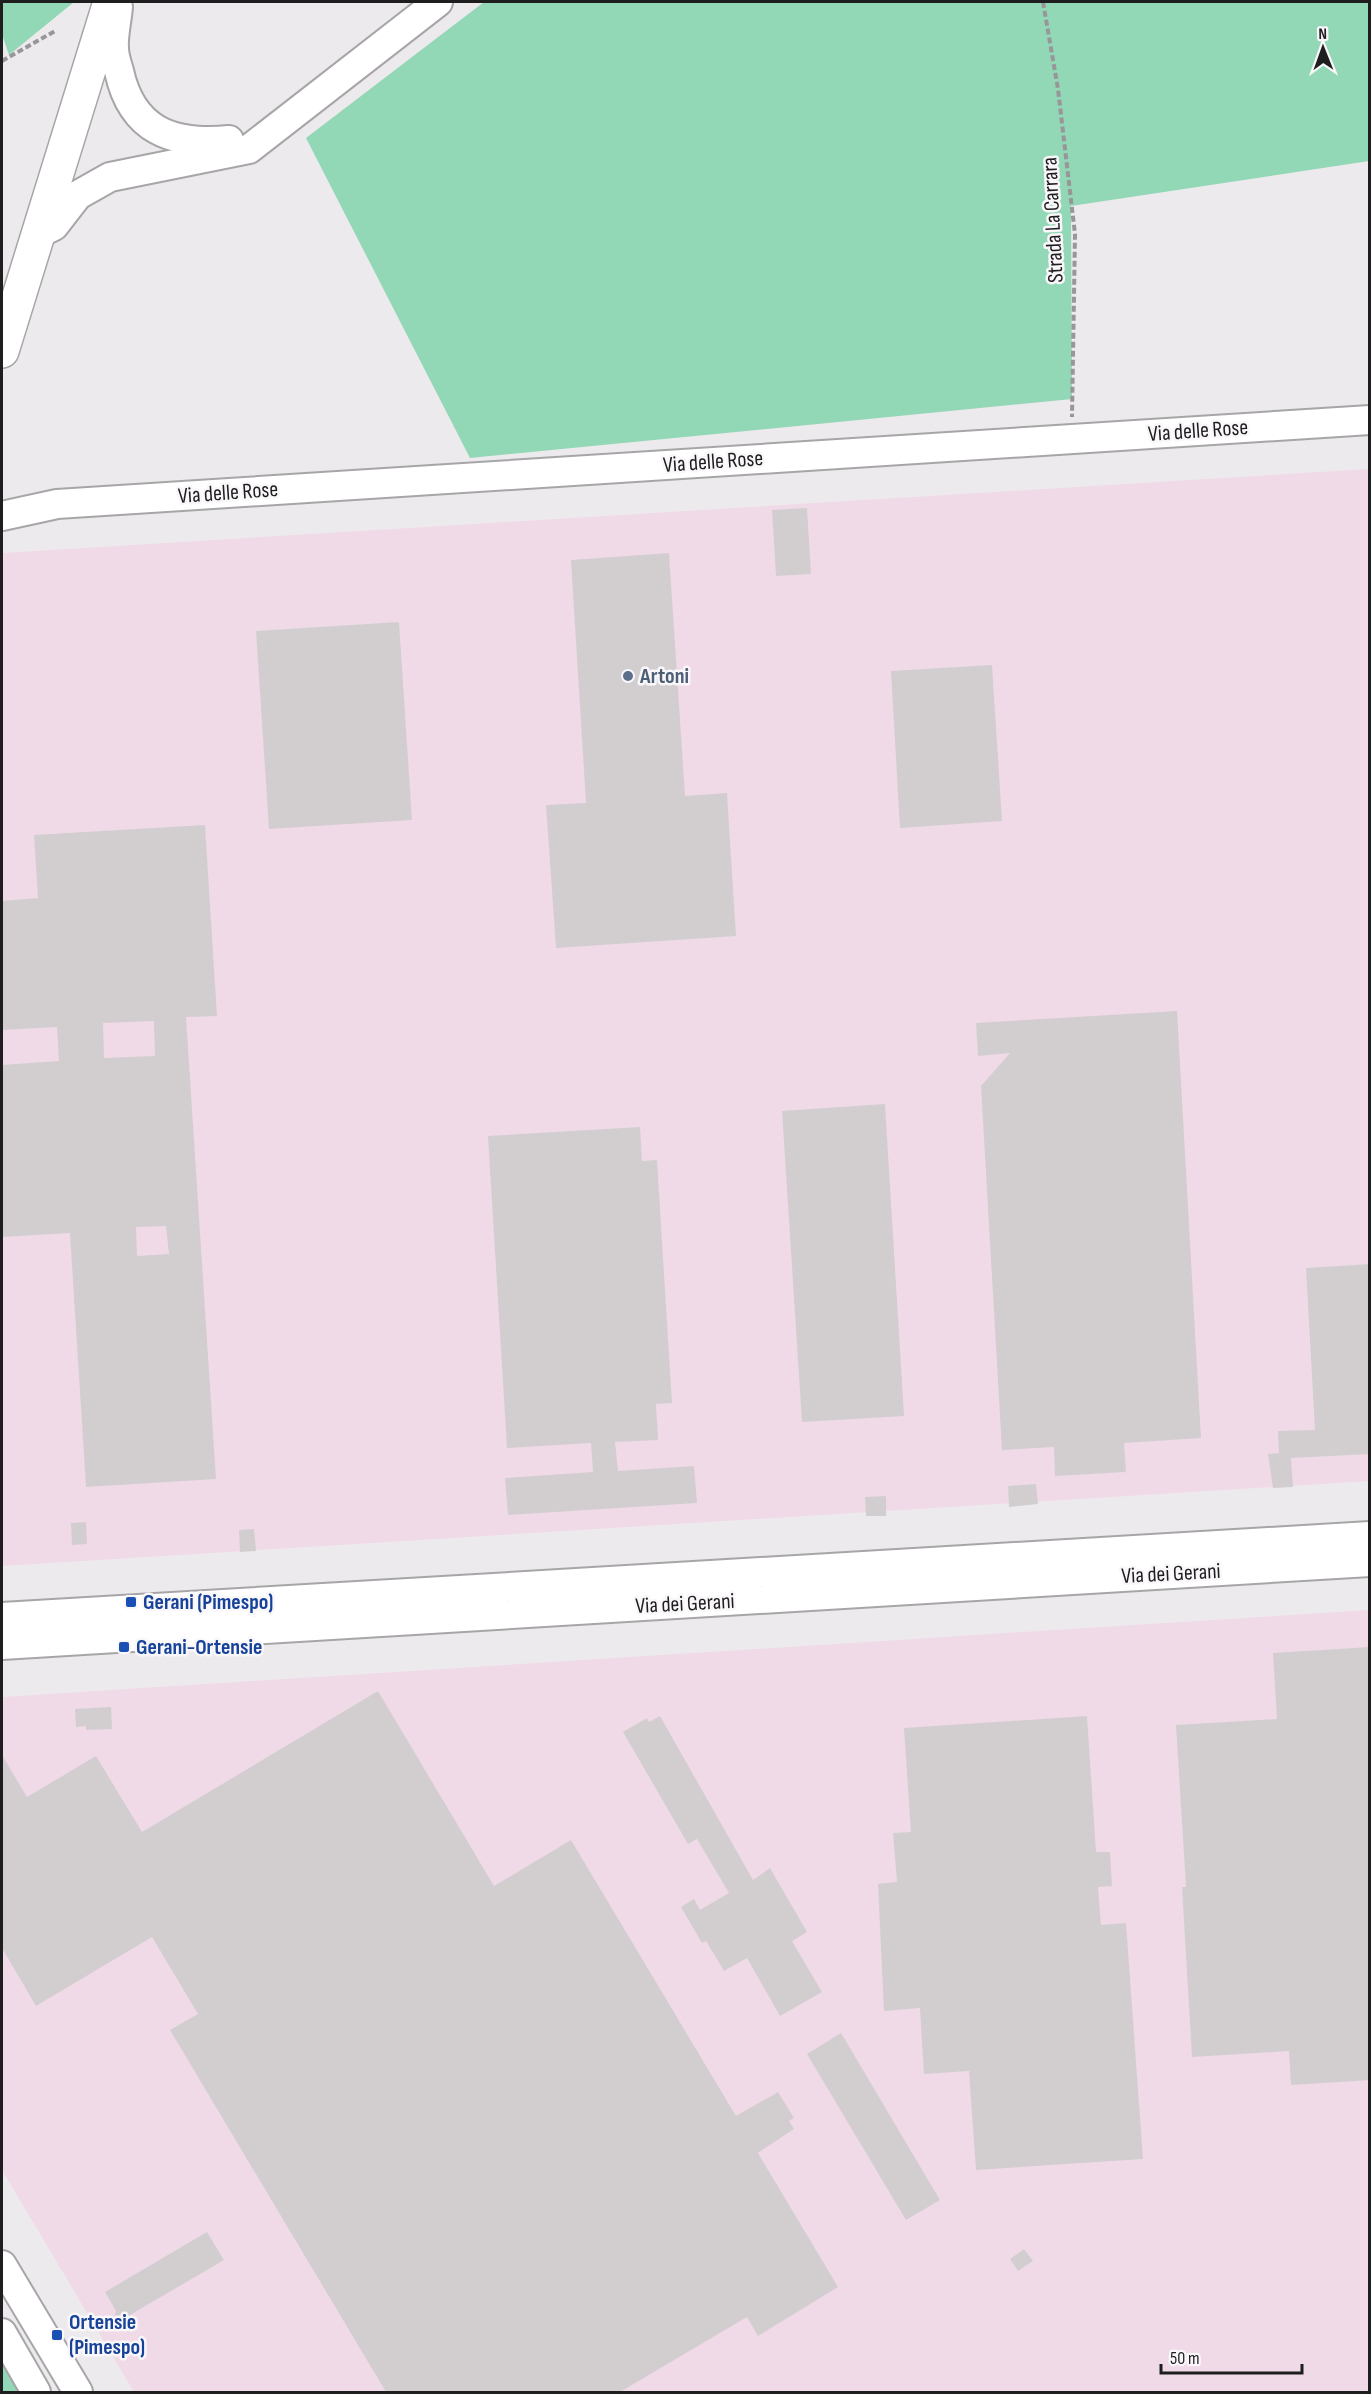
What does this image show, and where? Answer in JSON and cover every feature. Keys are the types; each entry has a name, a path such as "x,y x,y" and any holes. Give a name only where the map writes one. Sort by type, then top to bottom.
{"main road":[{"path":"2,280 89,2"},
{"path":"2,351 110,2"}],"street":[{"path":"119,2 114,49 124,96 149,125 176,139 206,142 240,139 280,126"},
{"path":"40,233 54,226 78,195 110,177 249,149 438,2"},
{"name":"Via delle Rose","path":"57,504 1370,420"},
{"path":"2,496 57,504"},
{"path":"2,516 57,504"},
{"name":"Via dei Gerani","path":"2,1617 1370,1536"},
{"name":"Via dei Gerani","path":"2,1645 1370,1562"},
{"path":"2,2265 78,2392"},
{"path":"2,2333 36,2392"}],"path":[{"name":"Strada La Carrara","path":"1043,2 1058,89 1075,234 1073,439"},
{"path":"2,61 56,31"}],"shaded area":[{"path":"1369,469 1369,1481 2,1566 2,553"},
{"path":"1369,1610 1369,2392 134,2392 2,2170 2,1697"}],"green space":[{"path":"2,2 74,2 9,55 2,34"},
{"path":"484,2 1369,2 1369,161 1071,206 1072,399 470,458 306,138"},
{"path":"2,2344 30,2392 2,2392"}],"building":[{"path":"807,508 811,574 776,576 772,510"},
{"name":"Artoni","path":"669,553 685,796 727,793 736,936 556,948 546,805 586,803 571,560"},
{"path":"399,622 412,820 269,829 256,631"},
{"path":"992,665 1002,821 900,828 891,671"},
{"path":"205,825 217,1016 186,1017 216,1479 86,1487 70,1233 2,1237 2,1065 59,1061 57,1027 2,1030 2,901 38,898 34,835","holes":["154,1021 155,1056 104,1058 103,1023","166,1226 169,1254 137,1256 136,1227"]},
{"path":"1177,1011 1201,1438 1124,1443 1126,1472 1055,1476 1054,1447 1002,1450 981,1086 1010,1053 978,1056 976,1023"},
{"path":"885,1104 904,1416 802,1422 782,1111"},
{"path":"640,1127 642,1161 657,1160 672,1403 656,1404 658,1440 615,1442 618,1471 694,1466 697,1503 508,1515 505,1478 593,1472 591,1443 507,1448 488,1136"},
{"path":"1370,1264 1370,1454 1291,1458 1293,1487 1273,1488 1268,1454 1279,1453 1278,1431 1315,1430 1306,1268"},
{"path":"1036,1484 1038,1504 1009,1507 1008,1486"},
{"path":"886,1496 886,1516 866,1516 865,1497"},
{"path":"86,1522 87,1544 72,1545 71,1523"},
{"path":"254,1529 256,1551 240,1552 239,1530"},
{"path":"1370,1647 1370,2080 1291,2085 1289,2051 1192,2057 1182,1887 1186,1887 1176,1725 1277,1719 1273,1653"},
{"path":"378,1691 494,1886 571,1840 736,2116 778,2092 794,2118 789,2121 794,2129 758,2153 838,2287 758,2336 747,2317 620,2392 386,2392 170,2030 198,2014 152,1937 36,2006 2,1948 2,1755 27,1797 96,1756 142,1832"},
{"path":"111,1707 112,1729 86,1730 86,1726 76,1727 75,1709"},
{"path":"660,1716 753,1880 770,1868 807,1932 792,1941 822,1992 780,2016 747,1958 724,1971 706,1941 702,1943 681,1907 694,1899 700,1910 729,1893 697,1839 688,1844 623,1732 647,1718 649,1722"},
{"path":"1087,1716 1096,1852 1110,1852 1112,1886 1098,1887 1101,1925 1126,1923 1143,2159 976,2170 969,2071 924,2074 920,2008 884,2011 878,1884 897,1882 893,1833 911,1832 904,1728"},
{"path":"841,2033 940,2200 906,2220 807,2054"},
{"path":"207,2232 224,2260 130,2315 129,2326 120,2330 116,2327 113,2323 116,2311 105,2292"},
{"path":"1024,2249 1033,2261 1018,2271 1010,2259"}],"place":[{"name":"Artoni","path":"628,676"},
{"name":"Gerani (Pimespo)","path":"131,1602"},
{"name":"Gerani-Ortensie","path":"124,1647"},
{"name":"Ortensie (Pimespo)","path":"57,2335"}]}
